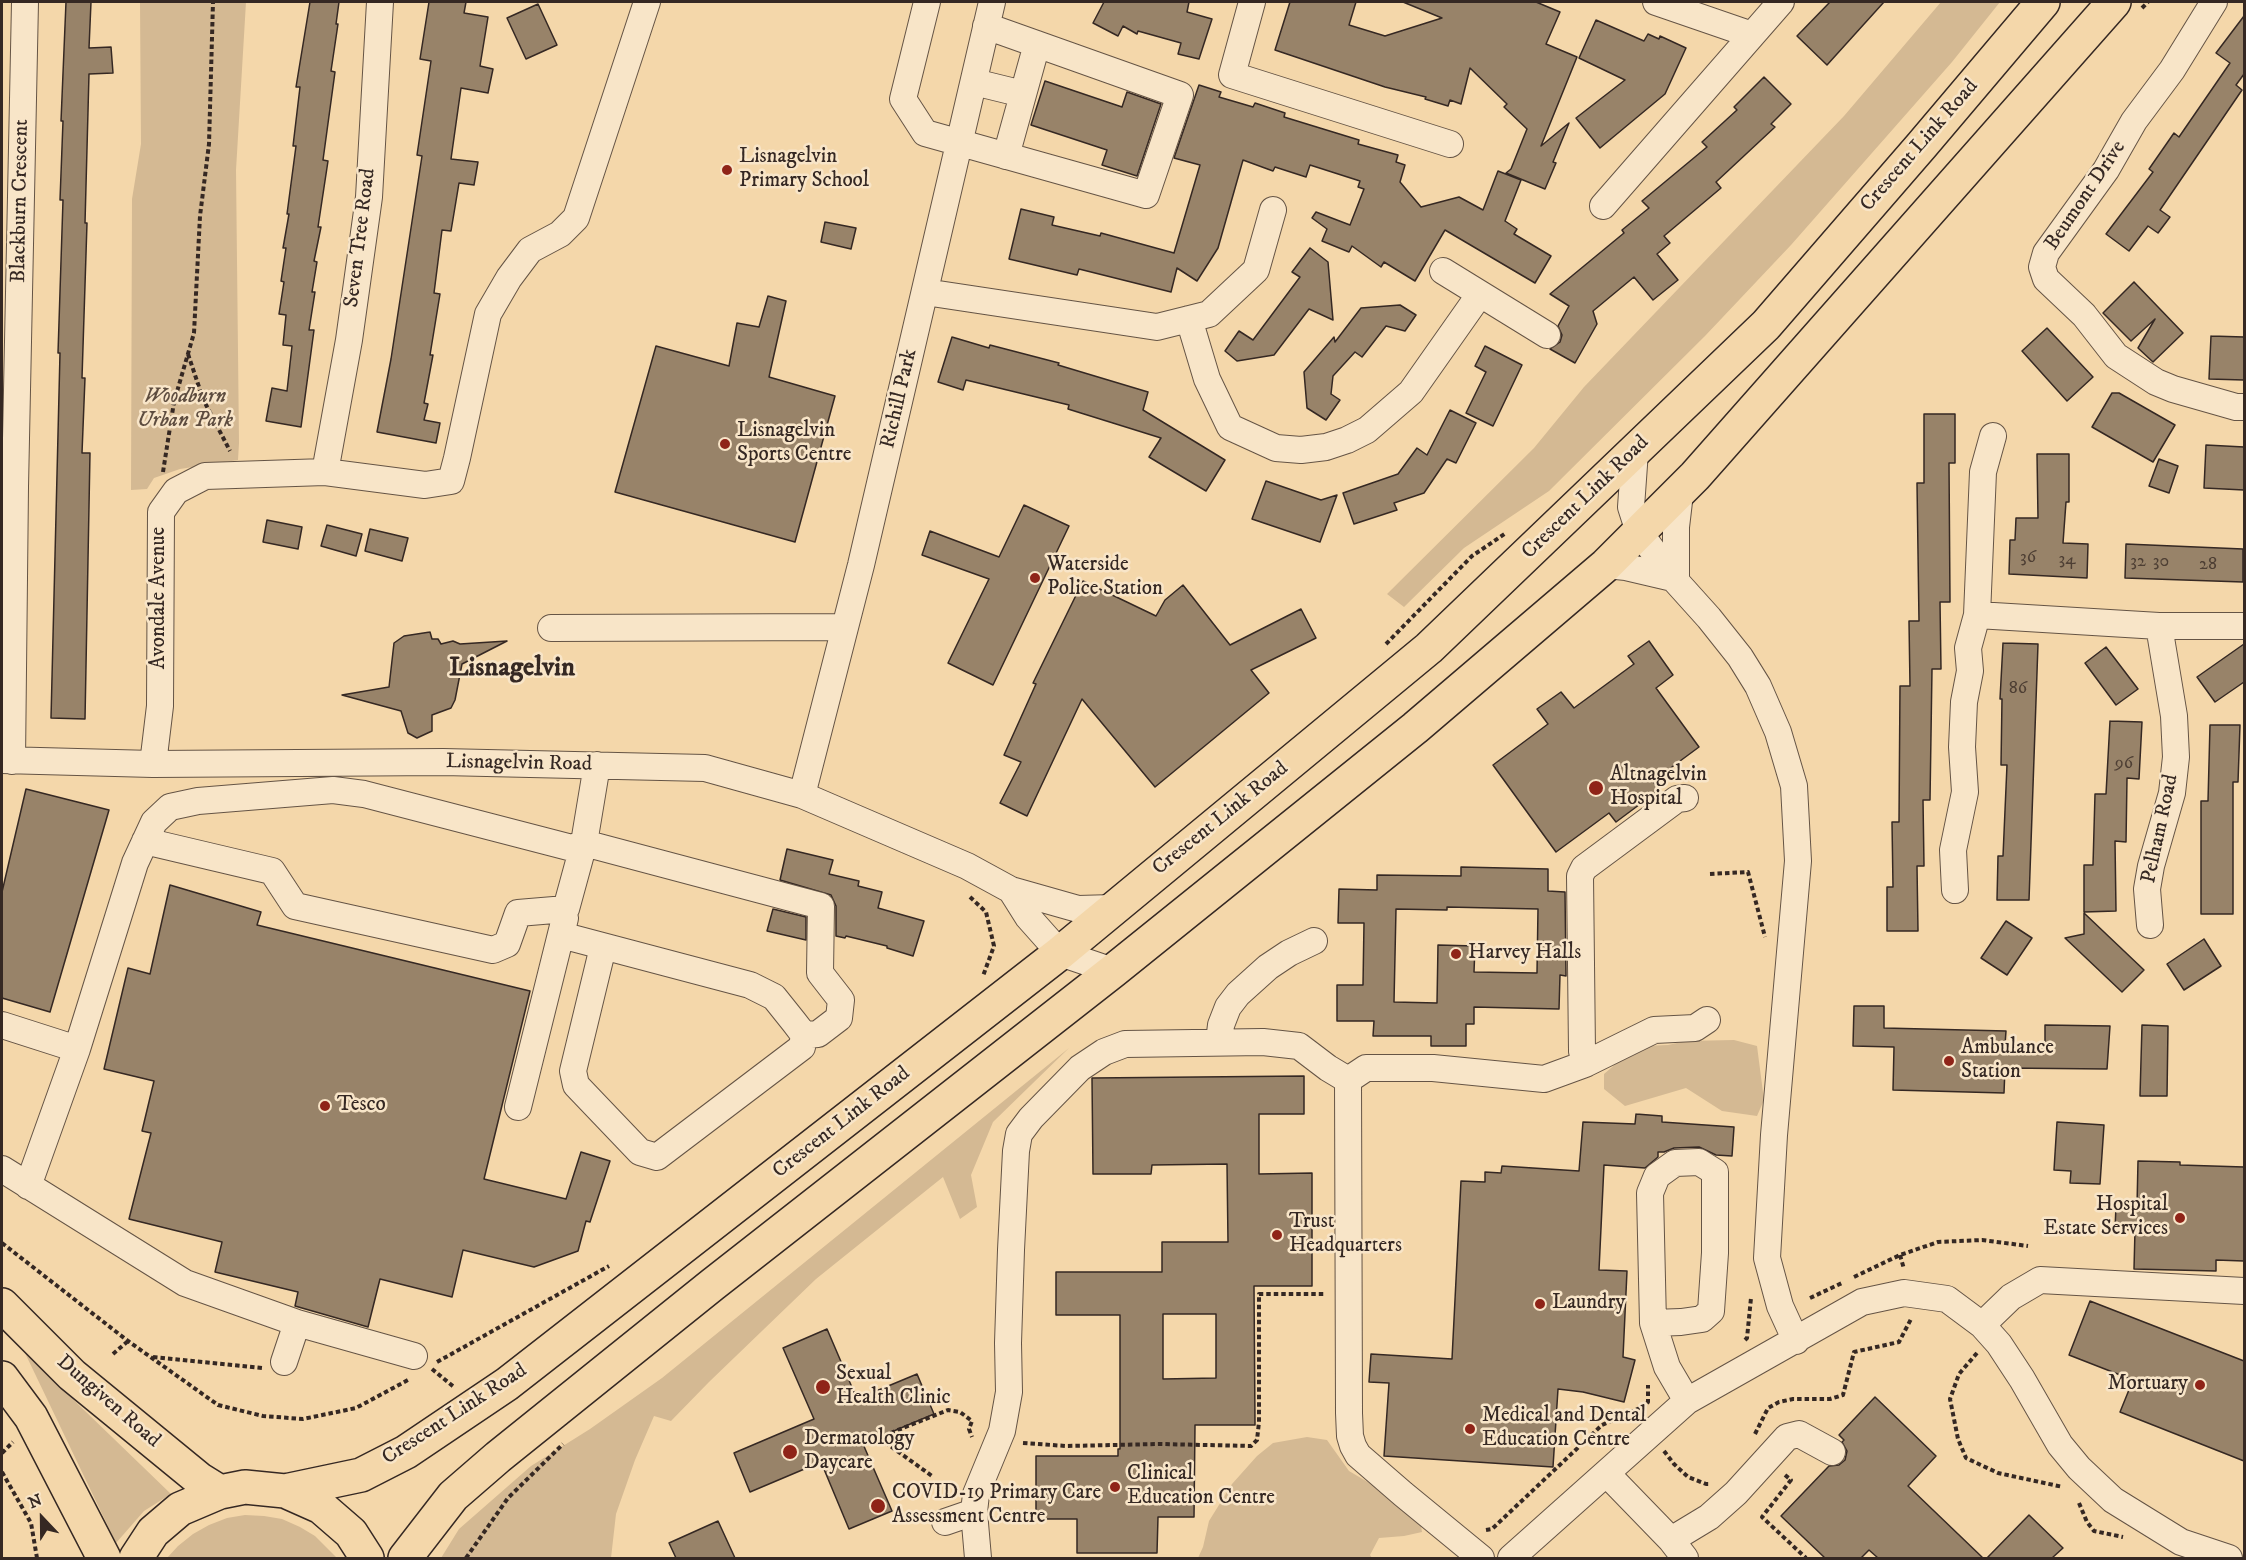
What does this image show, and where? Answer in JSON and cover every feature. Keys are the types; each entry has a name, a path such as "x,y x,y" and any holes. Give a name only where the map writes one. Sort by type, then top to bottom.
{"highway":[{"name":"Crescent Link Road","path":"285,1491 361,1475 406,1452 507,1384 1060,953 1429,648 1766,325 2043,2"},
{"path":"405,1558 453,1496 498,1456 1113,971 1415,728 1606,565 1680,493 2114,2"},
{"name":"Dungiven Road","path":"2,1305 72,1375 199,1479 220,1492"},
{"path":"2,1378 31,1417 104,1558"},
{"path":"136,1558 153,1532 180,1509 220,1492 245,1487 285,1491 321,1507 351,1533 367,1558"}],"street":[{"name":"Blackburn Crescent","path":"7,761 25,2"},
{"name":"Seven Tree Road","path":"325,472 349,340 369,197 381,2"},
{"name":"Avondale Avenue","path":"153,765 160,706 161,512 176,491 205,476 325,472 425,485 451,481 488,314 509,278 530,250 560,234 576,218 647,2"},
{"path":"927,2 903,99 925,134 1146,195 1180,95 1037,44 989,14"},
{"path":"1252,2 1232,75 1450,144"},
{"path":"1656,2 1752,35"},
{"path":"1603,206 1781,2"},
{"name":"Beumont Drive","path":"2214,2 2172,70 2134,121 2106,170 2046,253 2042,267 2046,279 2084,315 2116,356 2165,386 2244,407"},
{"name":"Richill Park","path":"802,795 845,627 989,14"},
{"path":"1006,156 1037,44"},
{"path":"974,82 1023,94"},
{"path":"925,292 1156,327 1209,314 1256,270 1273,210"},
{"path":"1443,271 1548,335"},
{"path":"1189,319 1207,379 1230,428 1276,448 1300,450 1326,447 1367,430 1411,392 1480,294"},
{"path":"1955,890 1953,850 1965,792 1962,747 1964,702 1970,671 1968,648 1977,615 1983,472 1993,436"},
{"path":"1635,451 1631,507 1639,532 1674,580 1709,618 1740,657 1758,686 1779,732 1794,786 1798,861 1774,1135 1767,1258 1780,1306 1796,1341"},
{"path":"1674,580 1680,493"},
{"path":"1606,565 1626,567 1674,580"},
{"path":"1977,615 2159,626 2244,626"},
{"name":"Pelham Road","path":"2150,924 2147,889 2151,866 2172,793 2176,757 2174,716 2159,626"},
{"path":"551,628 845,627"},
{"name":"Lisnagelvin Road","path":"7,761 153,765 443,762 705,768 802,795 968,866 1011,890 1078,909 1113,908"},
{"path":"518,1107 561,935 578,846 597,765"},
{"path":"28,1186 77,1049 135,863 154,822 170,807 198,801 333,790 364,794 821,906 820,973 841,1000 839,1018 819,1034 804,1035"},
{"path":"1585,1064 1582,1051 1580,876 1584,868 1677,800 1685,798"},
{"path":"145,841 272,871 295,906 493,950 507,944 518,913 566,909"},
{"name":"Lisnagelvin Road","path":"1011,890 1028,917 1060,953 1113,971"},
{"path":"561,935 667,962 750,985 774,998 804,1035 802,1047 657,1157 640,1152 576,1085 573,1071 603,946"},
{"path":"1219,1042 1221,1025 1228,1007 1251,980 1282,958 1314,941"},
{"path":"1348,1080 1366,1068 1423,1068 1544,1079 1585,1064 1654,1030 1695,1028 1707,1020"},
{"path":"2,1025 77,1049"},
{"path":"978,1558 974,1512 976,1494 1002,1431 1009,1392 1008,1343 1016,1151 1019,1134 1031,1118 1080,1068 1104,1052 1125,1044 1286,1043 1299,1046 1348,1080"},
{"path":"1348,1080 1350,1436 1358,1455 1473,1552"},
{"path":"1653,1323 1702,1319 1711,1311 1715,1253 1715,1172 1699,1162 1674,1163 1657,1176 1650,1193 1653,1323 1667,1367 1687,1401"},
{"path":"2,1169 184,1283 421,1367"},
{"path":"1982,1337 2011,1297 2040,1280 2244,1291"},
{"path":"1511,1558 1687,1401 1862,1302 1910,1305 1947,1299 1982,1337 1999,1344 2060,1445 2087,1476 2113,1500 2181,1542 2229,1558"},
{"path":"284,1362 297,1323"},
{"path":"1607,1474 1678,1549 1787,1437 1799,1434 1832,1452"},
{"path":"945,1522 974,1512"}],"path":[{"path":"161,512 151,497 162,477 174,402 194,333 200,216 209,144 213,2"},
{"path":"188,353 203,399 244,474"},
{"path":"1383,648 1472,556 1507,532"},
{"path":"968,866 962,889 986,912 994,946 982,977"},
{"path":"1710,874 1748,872 1766,939"},
{"path":"1810,1298 1900,1255 1938,1242 1983,1240 2028,1246"},
{"path":"2,1243 128,1341 218,1405 264,1416 303,1419 356,1408 421,1367 612,1264"},
{"path":"1900,1255 1910,1305"},
{"path":"1268,1286 1269,1294"},
{"path":"1737,1344 1747,1338 1751,1292"},
{"path":"869,1438 878,1438 948,1410 960,1412 972,1421 969,1430 977,1451 1160,1444 1251,1446 1257,1440 1259,1422 1259,1294 1349,1294"},
{"path":"1982,1337 1959,1374 1950,1400 1958,1439 1966,1458 1998,1473 2072,1489"},
{"path":"113,1354 128,1341"},
{"path":"152,1357 267,1369 284,1362"},
{"path":"421,1367 455,1388"},
{"path":"1473,1552 1474,1533 1492,1529 1602,1425 1648,1402 1647,1386 1667,1367"},
{"path":"1636,1410 1674,1464 1688,1477 1706,1484 1714,1482"},
{"path":"878,1438 932,1476"},
{"path":"2,1453 14,1442"},
{"path":"2,1472 31,1522 37,1558"},
{"path":"466,1558 508,1498 535,1472"},
{"path":"2076,1497 2087,1522 2094,1531 2128,1538"}],"green space":[{"name":"Woodburn Urban Park","path":"140,2 246,2 236,170 239,443 238,460 180,469 154,478 147,489 131,490 132,199 141,144"},
{"path":"1941,2 2000,2 1952,62 1791,245 1705,336 1549,491 1464,548 1404,607 1387,594 1534,448 1584,387 1844,116"},
{"path":"1734,1040 1757,1046 1764,1100 1757,1116 1722,1111 1686,1088 1625,1106 1604,1089 1604,1074 1643,1046 1668,1045 1686,1041"},
{"path":"1069,1048 993,1122 971,1175 977,1207 960,1219 943,1177 816,1279 671,1421 654,1416 635,1460 616,1514 611,1558 441,1558 459,1529 531,1466 590,1429 662,1378"},
{"path":"25,1353 171,1494 144,1511 116,1543"},
{"path":"1307,1437 1327,1440 1349,1471 1400,1501 1420,1519 1422,1532 1379,1538 1370,1555 1372,1558 1198,1558 1209,1521 1232,1484 1257,1456 1273,1443"},
{"path":"245,1515 282,1519 300,1527 315,1536 337,1558 167,1558 193,1534 209,1525 227,1518"}],"building":[{"path":"66,2 91,2 89,48 111,47 113,73 89,74 82,378 85,378 82,453 90,453 85,719 51,718 63,200 60,200 63,121 61,121"},
{"path":"310,2 339,2 331,71 335,72 323,160 328,161 318,227 321,227 314,261 317,262 312,292 315,292 309,330 314,330 301,427 266,421 272,388 287,391 292,346 283,345 286,315 279,314 284,282 281,281 286,248 283,248 296,146 293,146 300,87 296,87"},
{"path":"429,2 466,2 464,13 488,17 480,66 493,69 488,93 461,88 451,159 478,162 474,185 459,183 451,231 442,230 434,293 440,294 430,355 433,355 424,403 428,404 424,420 440,423 436,443 377,432 391,359 422,156 417,155 431,61 420,59"},
{"path":"1104,2 1189,2 1187,12 1212,19 1199,59 1178,54 1181,43 1138,31 1137,34 1123,26 1118,36 1093,23"},
{"path":"1290,2 1356,2 1349,25 1385,36 1442,18 1403,2 1536,2 1560,12 1546,44 1577,57 1541,146 1569,123 1545,189 1506,173 1511,169 1527,129 1504,107 1507,104 1470,68 1461,104 1450,100 1448,106 1275,50"},
{"path":"1830,2 1884,2 1827,65 1797,36"},
{"path":"538,4 557,45 526,59 507,18"},
{"path":"2244,16 2244,74 2236,85 2242,90 2160,210 2170,217 2158,233 2148,226 2129,251 2106,234 2153,172 2149,169 2174,133 2179,137 2230,63 2216,53"},
{"path":"1596,20 1644,41 1648,34 1659,39 1660,36 1686,48 1665,94 1600,148 1576,118 1625,80 1579,58"},
{"path":"1764,77 1791,104 1771,124 1775,127 1716,182 1721,188 1664,236 1670,243 1657,254 1678,280 1653,300 1634,277 1593,311 1597,324 1575,363 1550,349 1560,342 1562,335 1558,326 1569,306 1550,294 1624,233 1622,230 1649,208 1642,201 1707,147 1702,142 1737,110 1734,107"},
{"path":"1045,81 1122,107 1127,92 1161,104 1137,176 1102,165 1107,150 1031,125"},
{"path":"1199,85 1221,92 1219,97 1253,107 1255,103 1285,113 1284,117 1359,140 1358,144 1398,155 1396,162 1405,165 1400,182 1421,207 1459,197 1483,210 1498,171 1521,180 1505,221 1517,229 1514,234 1551,256 1535,283 1445,230 1415,281 1384,262 1381,267 1352,246 1349,252 1322,241 1327,229 1312,218 1316,212 1350,225 1364,189 1358,187 1360,181 1310,165 1306,177 1275,167 1273,171 1243,160 1218,248 1197,281 1177,268 1171,292 1079,269 1077,275 1009,259 1021,209 1054,217 1052,225 1100,236 1101,233 1174,253 1200,165 1174,158"},
{"path":"825,222 856,228 851,249 821,242"},
{"path":"1310,248 1328,262 1333,320 1309,309 1274,355 1237,361 1225,351 1239,331 1253,340 1300,277 1292,272"},
{"path":"2134,282 2183,333 2153,362 2138,348 2155,319 2131,341 2103,313"},
{"name":"Lisnagelvin Sports Centre","path":"768,296 786,301 769,377 835,396 795,542 615,492 656,346 729,366 737,323 759,327"},
{"path":"1400,305 1416,315 1405,331 1386,326 1362,357 1355,352 1333,376 1331,394 1340,400 1326,420 1307,408 1304,372 1334,337 1335,342 1361,308"},
{"path":"2047,328 2093,377 2067,401 2022,351"},
{"path":"2211,336 2244,337 2244,380 2209,379"},
{"path":"952,337 989,348 990,345 1059,363 1058,365 1148,392 1143,410 1225,460 1206,491 1149,457 1161,438 1068,409 1069,405 966,380 963,390 938,382"},
{"path":"1485,346 1522,365 1493,426 1466,413 1486,372 1475,366"},
{"path":"2112,393 2119,393 2175,425 2153,462 2092,427"},
{"path":"1450,410 1476,423 1456,463 1447,459 1424,493 1394,503 1397,510 1354,524 1343,493 1398,474 1417,448 1427,455"},
{"path":"1924,414 1955,414 1955,463 1949,463 1950,602 1940,602 1941,669 1932,669 1930,800 1923,800 1924,866 1917,866 1918,931 1887,931 1887,887 1893,887 1892,822 1899,822 1900,686 1910,686 1909,621 1919,621 1917,483 1924,483"},
{"path":"2206,445 2244,447 2244,490 2204,488"},
{"path":"2037,454 2069,454 2069,502 2066,502 2063,543 2088,544 2087,578 2009,574 2010,540 2015,540 2016,518 2038,518"},
{"path":"2159,459 2178,466 2169,493 2149,486"},
{"path":"1266,481 1321,500 1337,495 1320,542 1252,519"},
{"path":"1024,505 1069,526 993,685 948,663 989,579 922,555 930,531 999,557"},
{"path":"267,520 302,527 298,549 263,542"},
{"path":"327,525 362,534 356,556 321,546"},
{"path":"370,529 408,538 402,561 365,551"},
{"path":"2126,544 2243,549 2243,582 2125,578"},
{"path":"1083,581 1156,616 1165,600 1183,585 1230,645 1301,609 1316,638 1251,670 1269,693 1155,787 1082,699 1027,816 1000,803 1021,762 1004,755 1036,684 1033,683"},
{"path":"430,632 432,639 438,639 441,644 453,641 460,644 507,641 462,664 455,700 451,708 432,715 432,731 417,738 408,733 401,711 342,695 389,687 394,643 404,636"},
{"path":"1649,641 1673,675 1656,688 1699,747 1653,781 1659,790 1616,822 1609,813 1556,852 1493,765 1548,724 1537,709 1561,692 1574,708 1634,664 1628,656"},
{"path":"2003,643 2038,644 2029,900 1997,900 1998,856 2003,856 2007,765 2001,765 2002,699 2000,699"},
{"path":"2244,644 2244,682 2215,702 2197,677"},
{"path":"2106,647 2138,689 2116,705 2085,663"},
{"path":"2110,721 2142,722 2139,779 2127,778 2126,842 2115,841 2116,911 2084,912 2084,865 2093,865 2095,794 2106,794"},
{"path":"2210,725 2240,725 2238,782 2233,782 2233,914 2201,914 2201,801 2208,801"},
{"path":"26,789 109,810 50,1012 2,998 2,892"},
{"path":"787,849 833,860 829,874 859,881 858,886 882,892 878,908 924,921 913,956 887,948 887,946 846,936 845,938 836,936 836,906 831,895 780,880"},
{"name":"Harvey Halls","path":"1461,867 1548,869 1548,891 1565,892 1566,976 1560,975 1559,1009 1474,1007 1474,1024 1466,1024 1466,1046 1431,1046 1431,1036 1373,1036 1374,1021 1337,1021 1337,985 1363,985 1364,923 1338,923 1339,889 1377,890 1377,875 1461,876","holes":["1447,907 1538,909 1537,973 1474,972 1475,946 1438,945 1437,1003 1394,1002 1396,909 1447,910"]},
{"name":"Tesco","path":"170,885 261,912 257,925 530,991 484,1179 566,1199 581,1152 610,1161 590,1222 586,1221 578,1251 534,1267 463,1250 452,1297 380,1279 368,1327 295,1306 298,1292 215,1272 222,1242 129,1219 151,1133 142,1131 154,1081 104,1069 128,968 150,974"},
{"path":"773,909 806,917 806,940 767,931"},
{"path":"2084,913 2144,970 2122,992 2065,938 2084,934"},
{"path":"2006,921 2032,938 2007,975 1981,958"},
{"path":"2204,939 2221,966 2184,990 2167,964"},
{"path":"1854,1006 1884,1006 1884,1028 2006,1031 2005,1045 2045,1045 2045,1025 2110,1026 2107,1069 2005,1068 2004,1093 1893,1090 1894,1047 1853,1046"},
{"path":"2142,1025 2168,1026 2167,1096 2140,1096"},
{"path":"1304,1076 1304,1114 1259,1114 1259,1174 1312,1173 1312,1286 1254,1286 1255,1425 1195,1425 1194,1517 1158,1517 1157,1553 1077,1553 1077,1519 1036,1519 1036,1456 1118,1456 1118,1449 1120,1449 1120,1315 1056,1315 1056,1272 1162,1272 1162,1242 1228,1242 1227,1164 1152,1165 1151,1174 1093,1174 1092,1078","holes":["1163,1314 1216,1314 1216,1378 1163,1379"]},
{"path":"1636,1114 1662,1116 1662,1122 1734,1127 1732,1156 1716,1155 1699,1147 1674,1148 1658,1152 1658,1157 1645,1168 1604,1165 1599,1270 1627,1271 1623,1357 1635,1360 1624,1402 1583,1392 1558,1389 1553,1467 1384,1456 1389,1383 1369,1382 1371,1354 1452,1359 1461,1181 1485,1182 1485,1172 1501,1173 1502,1166 1579,1171 1583,1122 1635,1124"},
{"path":"2057,1122 2104,1125 2100,1184 2070,1183 2071,1171 2054,1170"},
{"name":"Hospital Estate Services","path":"2138,1161 2244,1167 2244,1261 2216,1260 2216,1271 2134,1269 2135,1230 2115,1229 2116,1206 2137,1206"},
{"name":"Mortuary","path":"2090,1301 2244,1361 2244,1461 2120,1412 2133,1380 2069,1355"},
{"path":"827,1329 857,1399 917,1374 934,1414 863,1444 892,1511 849,1529 821,1462 750,1492 734,1453 814,1419 783,1348"},
{"path":"1875,1397 1936,1456 1908,1486 1983,1558 1878,1558 1869,1550 1861,1558 1825,1558 1781,1516 1829,1466 1839,1465 1845,1460 1847,1451 1842,1442 1844,1440 1839,1435"},
{"path":"2029,1515 2063,1548 2052,1558 1987,1558"},
{"path":"718,1521 735,1558 676,1558 669,1543"}],"place":[{"name":"Lisnagelvin Primary School","path":"727,170"},
{"name":"Lisnagelvin Sports Centre","path":"725,444"},
{"name":"Waterside Police Station","path":"1035,578"},
{"name":"Altnagelvin Hospital","path":"1596,788"},
{"name":"Harvey Halls","path":"1456,954"},
{"name":"Ambulance Station","path":"1949,1061"},
{"name":"Tesco","path":"325,1106"},
{"name":"Hospital Estate Services","path":"2180,1218"},
{"name":"Trust Headquarters","path":"1277,1235"},
{"name":"Laundry","path":"1540,1304"},
{"name":"Mortuary","path":"2200,1385"},
{"name":"Sexual Health Clinic","path":"823,1387"},
{"name":"Medical and Dental Education Centre","path":"1470,1429"},
{"name":"Dermatology Daycare","path":"790,1452"},
{"name":"Clinical Education Centre","path":"1115,1487"},
{"name":"COVID-19 Primary Care Assessment Centre","path":"878,1506"}],"district":[{"name":"Lisnagelvin","path":"512,669"}]}
